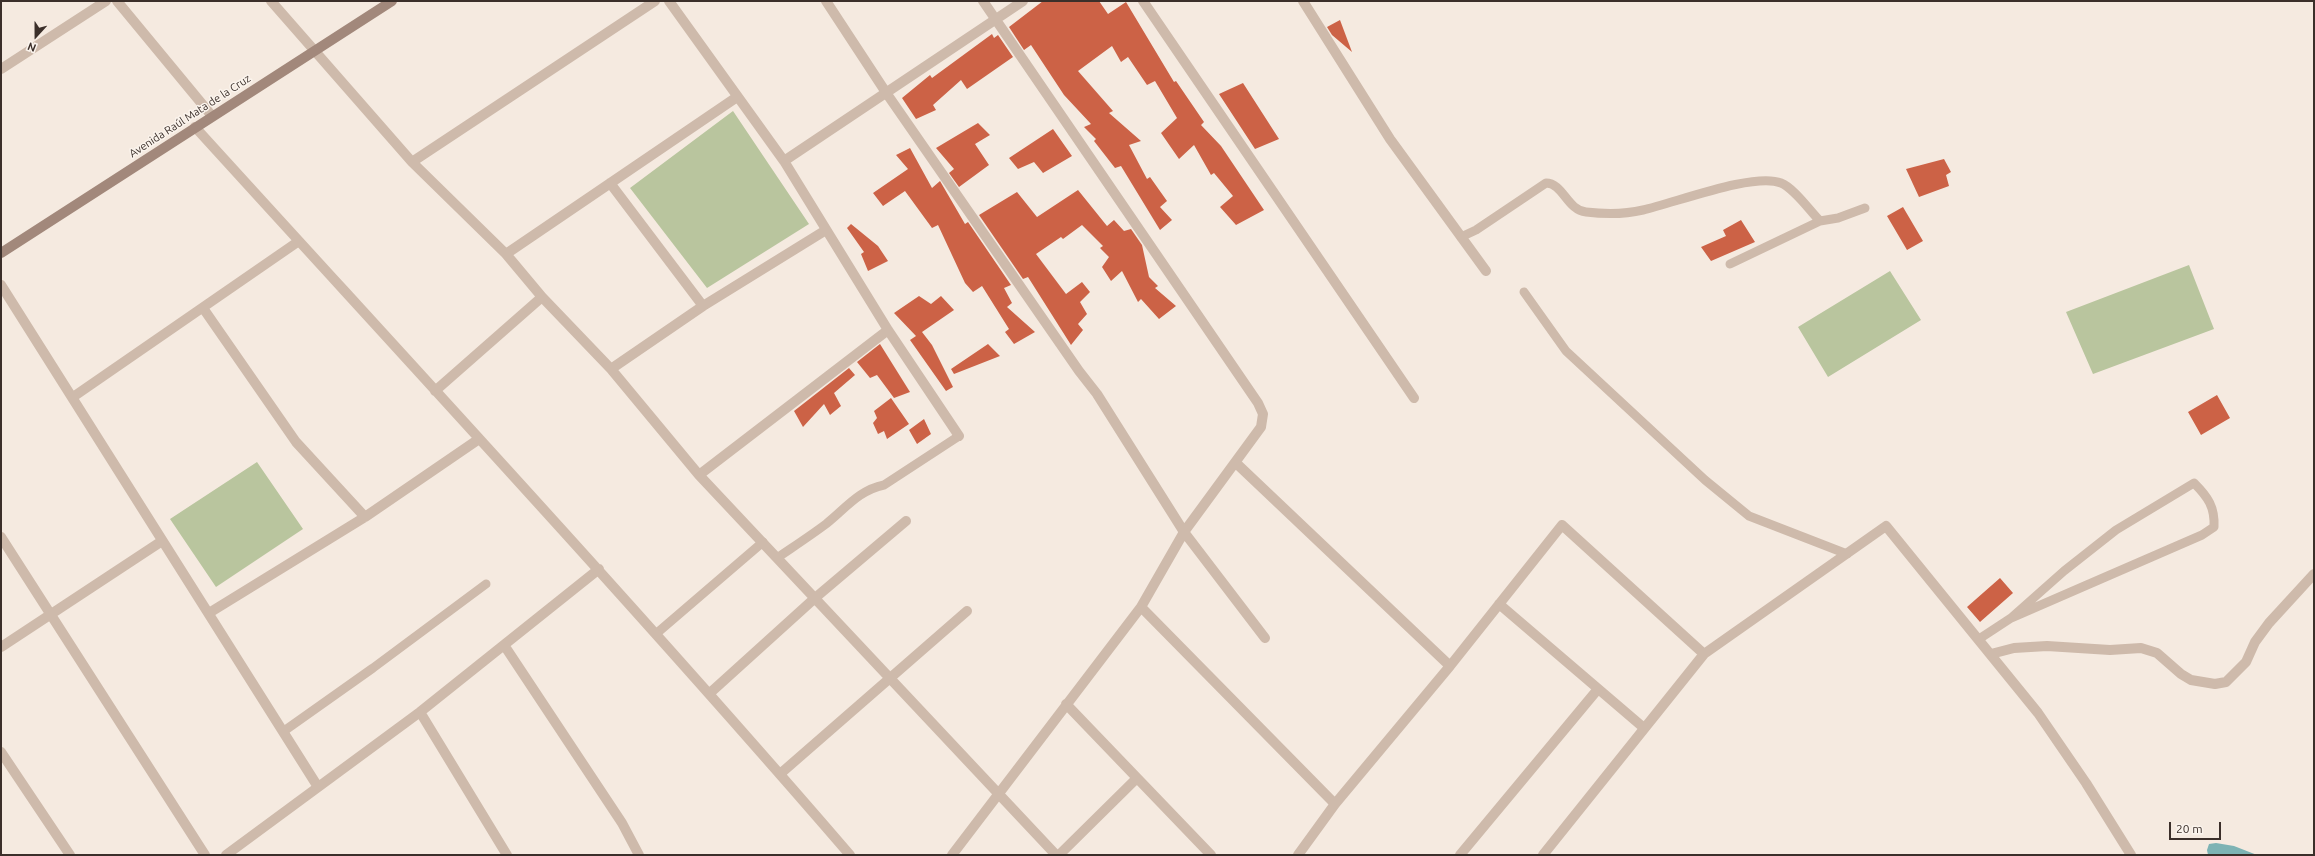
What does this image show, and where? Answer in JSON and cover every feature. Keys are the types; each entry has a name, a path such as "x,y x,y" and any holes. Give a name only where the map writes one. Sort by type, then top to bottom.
{"street":[{"path":"1,69 106,1"},
{"path":"117,1 212,116"},
{"path":"271,1 412,162 506,254 542,297 611,369 699,475 997,794 1056,855"},
{"name":"Avenida Raúl Mata de la Cruz","path":"1,253 392,1"},
{"path":"412,162 655,1"},
{"path":"669,1 784,161 888,330 959,436"},
{"path":"826,1 887,94 1079,371 1097,394 1184,532 1265,638"},
{"path":"952,855 1141,607 1184,532 1261,427 1263,414 1258,403 983,1"},
{"path":"784,161 887,94 995,18 1023,1"},
{"path":"1143,1 1414,398"},
{"path":"1303,1 1390,139 1486,271"},
{"path":"506,254 737,97"},
{"path":"195,127 599,569 710,693 850,855"},
{"path":"610,183 703,306"},
{"path":"611,369 703,306 826,230"},
{"path":"73,397 299,242"},
{"path":"1,285 318,787"},
{"path":"435,391 542,297"},
{"path":"203,308 296,442 365,517"},
{"path":"699,475 888,330"},
{"path":"209,613 365,517 479,439"},
{"path":"1236,463 1450,666"},
{"path":"710,693 815,598 906,521"},
{"path":"1298,855 1335,804 1450,666 1562,525 1704,654"},
{"path":"1543,855 1704,654 1886,526 2038,713 2086,783 2131,855"},
{"path":"1,537 206,855"},
{"path":"1,647 162,541"},
{"path":"226,855 420,712 599,569"},
{"path":"1991,654 2014,648 2047,646 2110,650 2141,648 2157,653 2181,674 2191,680 2215,684 2226,682 2246,662 2255,642 2269,623 2314,574"},
{"path":"1499,604 1644,728"},
{"path":"1141,607 1335,804"},
{"path":"780,774 967,611"},
{"path":"504,645 622,823 639,855"},
{"path":"1460,855 1598,689"},
{"path":"1066,704 1211,855"},
{"path":"420,712 507,855"},
{"path":"1,752 70,855"},
{"path":"1059,855 1137,778"}],"lane":[{"path":"1461,237 1476,230 1546,183 1554,186 1576,208 1584,212 1612,212 1643,210 1691,196 1768,179 1783,183 1791,189 1820,221"},
{"path":"1730,264 1820,221 1838,218 1865,208"},
{"path":"1524,292 1566,351 1705,480 1750,516 1846,554"},
{"path":"777,558 827,524 860,494 871,487 884,484 959,436"},
{"path":"1979,640 2011,618 2064,570 2116,530 2194,483 2205,495 2215,513 2214,527 2202,535 2011,618"},
{"path":"656,633 763,542"},
{"path":"284,731 373,668 486,584"}],"green space":[{"path":"733,111 809,224 707,288 630,188"},
{"path":"2189,265 2214,329 2093,374 2066,312"},
{"path":"1890,271 1921,320 1828,377 1798,327"},
{"path":"257,462 303,529 216,587 170,519"}],"water":[{"path":"2216,843 2234,846 2257,855 2208,855 2207,850 2209,844"}],"building":[{"path":"1043,1 1099,1 1108,14 1126,2 1174,82 1176,81 1204,122 1201,125 1221,146 1264,210 1236,225 1220,207 1233,196 1214,173 1211,175 1194,145 1179,159 1161,133 1177,118 1155,81 1147,85 1128,57 1121,62 1112,46 1078,71 1113,111 1109,113 1141,141 1129,145 1147,179 1150,177 1167,201 1160,207 1172,220 1160,230 1121,166 1115,168 1094,141 1096,139 1084,127 1091,124 1064,95 1031,45 1024,50 1009,27"},
{"path":"1340,20 1352,52 1332,35 1327,27"},
{"path":"992,34 994,38 998,35 1013,57 967,89 961,80 933,105 936,110 916,119 902,98 930,75 932,78"},
{"path":"1243,83 1279,139 1255,149 1219,94"},
{"path":"978,123 990,135 975,144 989,165 959,187 949,173 954,169 936,148"},
{"path":"1053,129 1072,156 1043,173 1034,162 1018,169 1009,158"},
{"path":"910,148 932,188 940,181 965,224 968,222 1011,285 1004,288 1012,303 1007,307 1035,332 1014,344 1005,332 1009,329 982,286 973,292 965,283 938,225 932,228 905,191 883,206 873,193 908,169 896,155"},
{"path":"1944,159 1951,172 1946,175 1949,186 1919,197 1906,169"},
{"path":"1078,190 1107,226 1114,220 1124,231 1131,229 1142,245 1149,277 1158,286 1155,288 1176,306 1159,319 1141,299 1138,302 1122,271 1111,281 1102,267 1109,257 1100,248 1103,246 1082,225 1063,239 1061,237 1036,254 1066,294 1082,282 1090,292 1080,302 1087,314 1078,324 1083,330 1071,345 1028,277 1023,279 979,215 1017,192 1037,217"},
{"path":"1903,207 1923,241 1907,250 1887,216"},
{"path":"1741,220 1755,242 1711,261 1701,247 1726,236 1723,230"},
{"path":"851,224 878,246 888,261 868,271 861,254 864,252 847,228"},
{"path":"919,296 931,304 941,296 954,310 922,332 932,345 953,387 946,391 910,340 916,336 894,313"},
{"path":"880,344 910,392 894,398 877,375 870,378 857,362"},
{"path":"988,344 1000,356 954,374 951,369"},
{"path":"849,368 855,375 834,393 841,406 830,415 824,404 803,427 794,411"},
{"path":"2217,395 2230,418 2201,435 2188,412"},
{"path":"891,398 909,424 887,439 884,431 878,434 873,423 877,418 874,411"},
{"path":"924,419 931,434 917,444 909,430"},
{"path":"2000,578 2013,593 1980,622 1967,607"}]}
